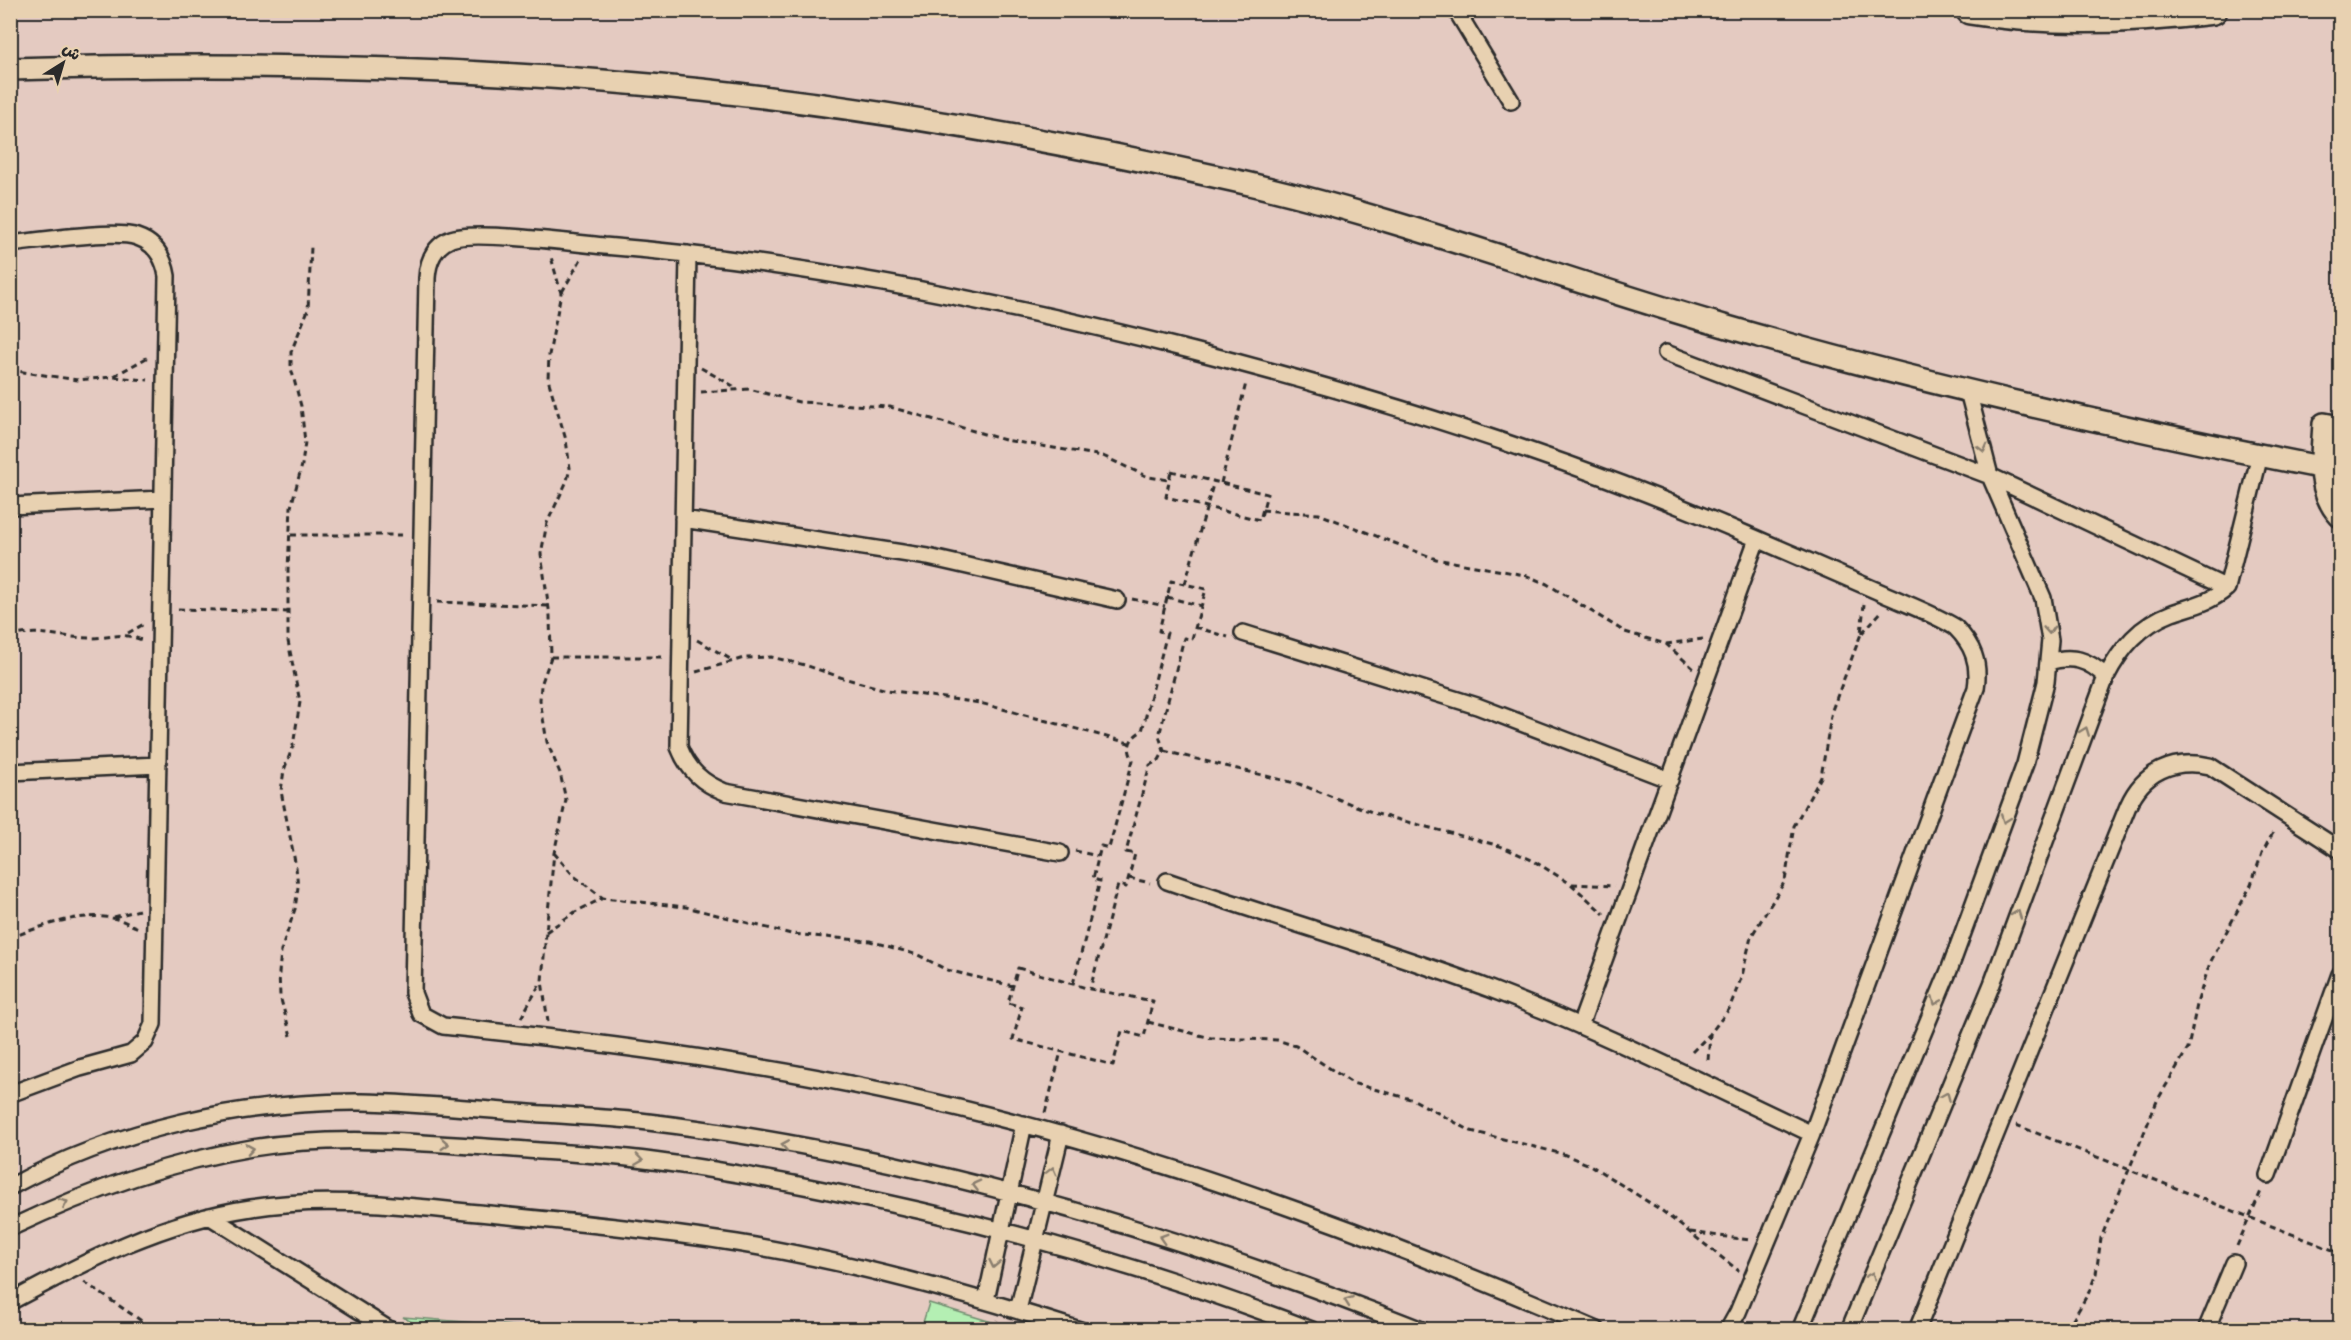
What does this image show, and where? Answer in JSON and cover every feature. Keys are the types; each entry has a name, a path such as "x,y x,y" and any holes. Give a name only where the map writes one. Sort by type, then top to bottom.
{"highway":[{"path":"1970,10 2077,18 2136,18 2213,10"}],"main road":[{"path":"10,69 146,65 276,67 621,82 791,101 959,126 1236,180 1422,231 1721,326 1968,391 2331,469"},
{"path":"2340,427 2324,424 2331,469 2326,495 2340,516"}],"street":[{"path":"1456,10 1511,101"},
{"path":"10,244 127,234 146,241 161,256 167,276 153,1024 145,1042 131,1054 80,1068 10,1094"},
{"path":"1597,1329 1449,1265 1299,1209 1184,1170 1024,1124 802,1074 692,1055 550,1036 435,1024 421,1014 414,1001 420,601 428,264 436,250 455,238 546,241 688,254 807,271 963,299 1077,323 1250,366 1411,412 1556,460 1685,508 1944,621 1964,636 1975,656 1976,688 1812,1134 1751,1281 1728,1329"},
{"path":"688,254 679,747 690,769 715,788 1060,853"},
{"path":"1666,353 1990,476 2226,588"},
{"path":"1800,1329 1950,968 2025,764 2041,710 2050,640 2043,597 1990,476 1968,391"},
{"path":"1849,1329 1992,984 2106,677 2122,649 2145,627 2173,613 2203,604 2226,588 2260,455"},
{"path":"10,506 163,499"},
{"path":"683,519 928,557 1114,600"},
{"path":"1580,1026 1757,539"},
{"path":"1243,633 1477,706 1670,780"},
{"path":"2048,662 2073,658 2085,661 2106,677"},
{"path":"1917,1329 2133,795 2149,777 2177,764 2196,763 2210,766 2340,850"},
{"path":"10,772 159,765"},
{"path":"1167,881 1421,963 1580,1026 1812,1134"},
{"path":"2265,1182 2340,974"},
{"path":"10,1187 69,1159 113,1142 197,1119 279,1106 361,1102 650,1123 831,1153 1044,1203 1205,1250 1422,1329"},
{"path":"986,1300 1024,1124"},
{"path":"1018,1310 1061,1134"},
{"path":"10,1228 86,1194 177,1164 255,1148 349,1140 396,1140 640,1160 838,1193 1001,1230 1194,1287 1312,1329"},
{"path":"10,1302 68,1271 149,1233 209,1216 282,1204 348,1202 587,1222 663,1232 814,1258 986,1300 1080,1329"},
{"path":"209,1216 390,1329"},
{"path":"2206,1329 2232,1265"}],"path":[{"path":"546,241 561,293"},
{"path":"550,1036 542,981 554,853 566,800 560,773 547,742 540,700 541,685 551,657 549,606 543,578 543,538 567,481 570,468 566,440 548,379 549,355 561,293 589,244"},
{"path":"291,1036 280,996 279,974 281,951 295,909 298,887 281,791 284,770 293,746 300,702 288,641 288,612 291,507 302,465 305,442 302,406 291,368 291,352 308,310 311,247"},
{"path":"113,377 166,347"},
{"path":"686,359 736,388 799,402 860,404 909,411 1005,440 1103,456 1148,477 1170,480"},
{"path":"1221,483 1250,366"},
{"path":"10,370 78,381 113,377 165,382"},
{"path":"685,393 736,388"},
{"path":"1172,471 1221,483 1267,494 1260,520 1166,497 1172,471"},
{"path":"1185,584 1214,481"},
{"path":"1262,510 1319,514 1436,560 1525,575 1546,584 1625,632 1666,644 1722,636"},
{"path":"291,535 422,535"},
{"path":"1090,988 1118,885 1126,887 1135,854 1126,852 1150,765 1159,760 1164,751 1159,736 1184,638 1192,639 1206,589 1171,581 1159,631 1167,633 1142,731 1130,743"},
{"path":"1692,1052 1710,1034 1736,993 1751,937 1785,881 1794,826 1821,777 1832,710 1861,634 1866,586"},
{"path":"1114,600 1111,595 1165,606"},
{"path":"1167,597 1201,606"},
{"path":"1861,634 1893,598"},
{"path":"420,601 549,606"},
{"path":"161,609 288,612"},
{"path":"681,630 732,660"},
{"path":"10,636 42,631 88,638 128,633 161,647"},
{"path":"1666,644 1705,681"},
{"path":"551,657 680,657"},
{"path":"680,677 732,660 753,657 788,660 878,688 980,703 1130,743"},
{"path":"1073,984 1100,881 1093,879 1101,846 1109,848 1133,760 1130,743"},
{"path":"1164,751 1299,784 1377,814 1500,846 1532,860 1570,884 1617,925"},
{"path":"2067,1329 2092,1283 2101,1238 2157,1101 2188,1048 2198,1000 2210,963 2251,885 2262,853 2274,831"},
{"path":"554,853 574,876 603,898 686,907 791,934 870,941 918,955 947,970 1013,986"},
{"path":"1570,884 1631,886"},
{"path":"546,932 575,912 603,898"},
{"path":"10,938 65,920 112,918 156,905"},
{"path":"112,918 155,934"},
{"path":"1018,968 1073,984 1153,1001 1144,1037 1122,1031 1113,1065 1013,1039 1022,1007 1008,1003 1018,968"},
{"path":"513,1033 542,981"},
{"path":"1148,1022 1211,1038 1276,1041 1296,1046 1352,1083 1414,1100 1471,1131 1563,1154 1590,1165 1639,1194 1751,1281"},
{"path":"1708,1060 1710,1034"},
{"path":"1041,1129 1062,1052"},
{"path":"2002,1120 2340,1253"},
{"path":"2232,1265 2225,1265 2240,1242 2265,1182"},
{"path":"1689,1231 1767,1243"},
{"path":"68,1271 155,1329"}],"green space":[{"path":"929,1303 1015,1329 921,1329"},
{"path":"403,1317 551,1329 423,1329"}]}
